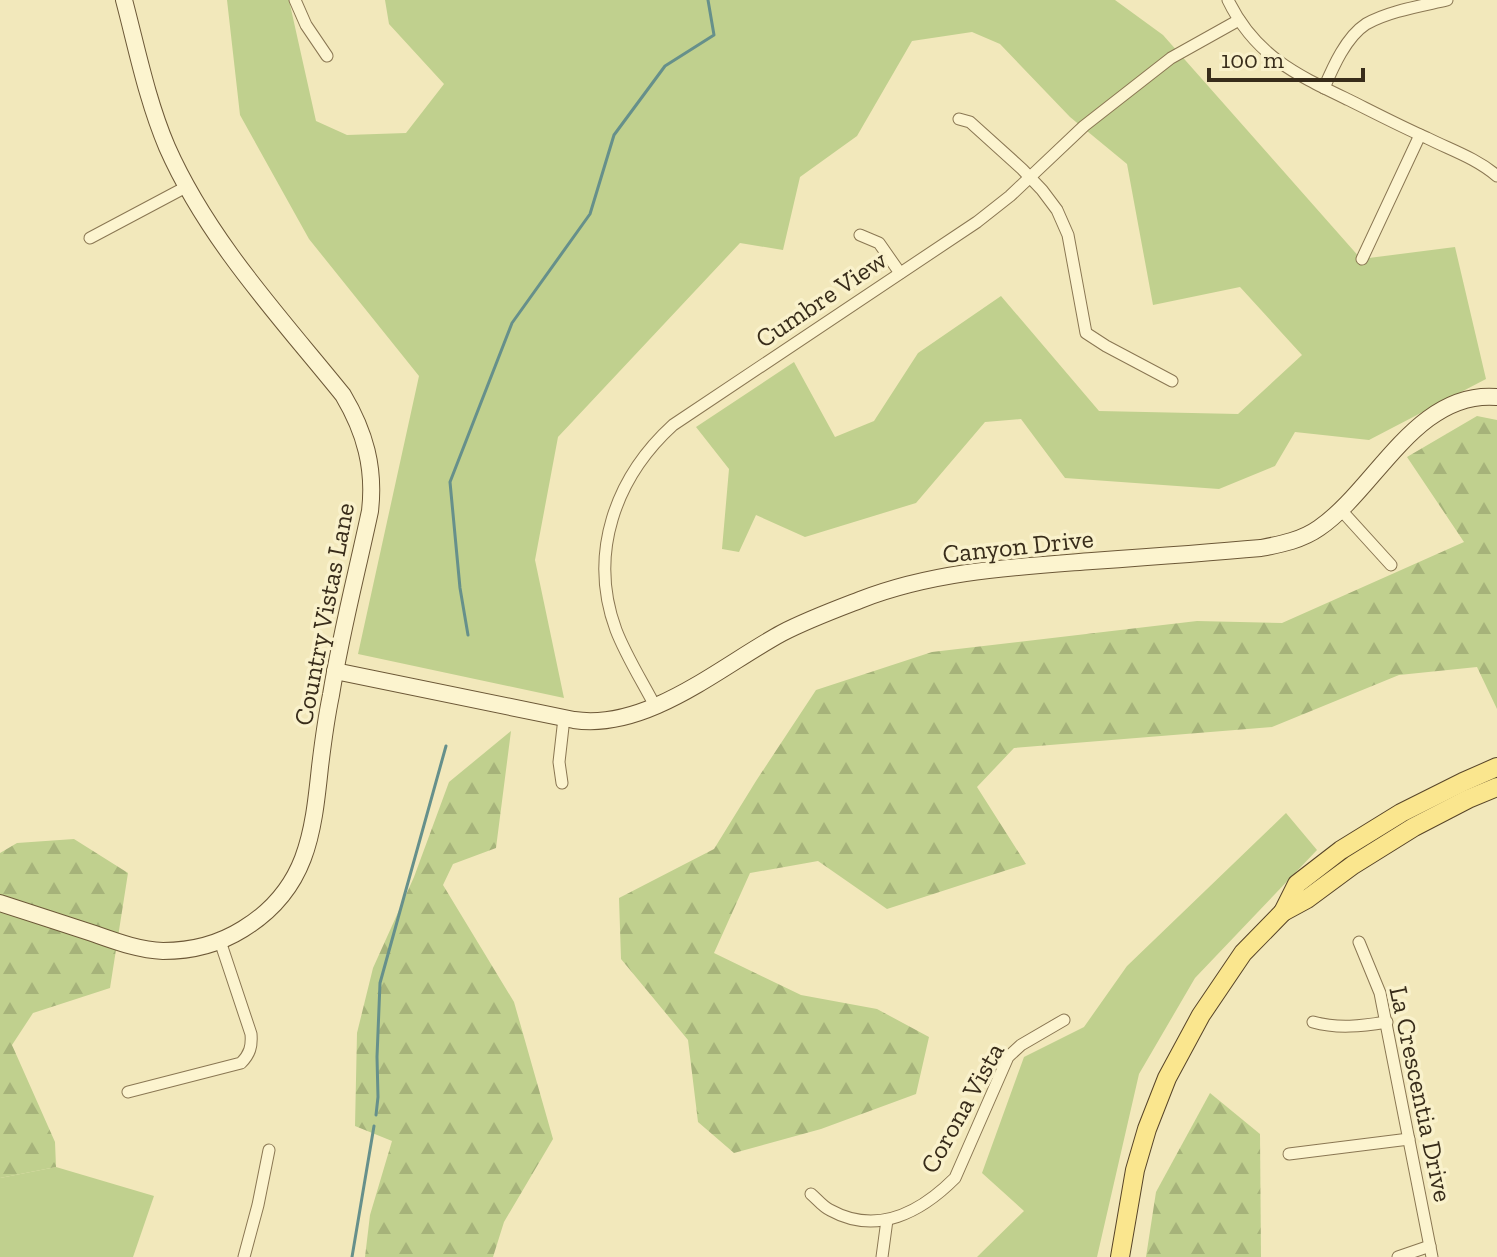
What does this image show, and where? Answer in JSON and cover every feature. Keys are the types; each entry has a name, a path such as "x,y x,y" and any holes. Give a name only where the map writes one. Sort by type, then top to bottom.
{"main road":[{"path":"1283,912 1297,884 1341,850 1401,813 1497,767"},
{"path":"1120,1257 1135,1170 1167,1078 1201,1015 1243,953 1283,912 1307,899 1353,865 1414,827 1497,787"}],"street":[{"name":"Country Vistas Lane","path":"0,903 150,950 178,950 220,941 246,927 269,909 289,887 303,861 312,833 324,731 370,511 371,470 356,419 343,395 228,252 186,187 157,122 124,0"},
{"path":"295,0 306,25 327,56"},
{"path":"1228,0 1255,40 1293,72 1478,161 1497,176"},
{"path":"1324,88 1349,42 1364,25 1447,0"},
{"name":"Cumbre View","path":"655,706 615,628 606,581 608,533 617,502 631,473 650,447 673,425 977,222 1084,126 1171,58 1239,20"},
{"path":"959,119 970,122 1030,177 1057,210 1068,235 1086,333 1172,381"},
{"path":"1362,259 1420,135"},
{"path":"90,238 186,187"},
{"path":"860,235 879,243 900,273"},
{"name":"Canyon Drive","path":"335,671 584,722 613,720 655,706 783,633 881,593 983,570 1261,548 1295,541 1319,528 1341,510 1412,431 1443,409 1474,398 1497,397"},
{"path":"1341,510 1391,565"},
{"path":"562,783 559,762 564,718"},
{"path":"128,1092 241,1063 246,1058 252,1045 251,1034 220,941"},
{"name":"La Crescentia Drive","path":"1359,942 1378,985 1387,1022 1431,1251"},
{"name":"Corona Vista","path":"811,1194 828,1209 852,1219 880,1222 900,1217 940,1193 955,1178 1008,1057 1021,1045 1064,1020"},
{"path":"1313,1022 1328,1027 1387,1022"},
{"path":"1289,1154 1409,1139"},
{"path":"244,1257 269,1150"},
{"path":"882,1257 887,1220"},
{"path":"1398,1257 1431,1251"}],"green space":[{"path":"227,0 289,0 316,121 347,135 406,133 444,84 389,24 385,0 1115,0 1163,35 1361,259 1455,247 1486,379 1369,440 1295,432 1275,466 1219,489 1065,478 1021,419 985,422 916,503 805,537 756,515 739,552 722,549 729,469 696,427 794,362 835,437 874,421 918,353 1001,296 1099,411 1238,414 1302,355 1240,287 1153,305 1127,164 1070,117 1000,44 972,32 912,41 857,136 800,177 783,250 740,243 558,437 535,560 564,698 358,654 419,376 309,239 240,115"},
{"path":"1477,416 1497,420 1497,709 1477,667 1399,675 1272,727 1014,748 977,787 1026,864 887,909 818,861 750,873 714,953 801,995 877,1009 929,1037 916,1094 821,1129 734,1153 698,1122 688,1040 621,959 619,898 714,849 816,690 932,652 1197,621 1282,623 1464,542 1407,457"},
{"path":"511,731 496,848 453,864 443,885 514,1002 553,1139 504,1222 493,1257 365,1257 370,1215 392,1141 355,1126 357,1033 373,968 414,877 449,782"},
{"path":"1286,813 1317,850 1195,978 1139,1074 1097,1257 977,1257 1024,1211 982,1173 1024,1057 1084,1027 1127,966"},
{"path":"74,839 128,873 110,988 33,1013 12,1045 55,1142 56,1167 0,1178 0,853 17,843"},
{"path":"1210,1093 1260,1134 1261,1257 1146,1257 1156,1192"},
{"path":"56,1167 154,1196 133,1257 0,1257 0,1178"}],"waterway":[{"path":"468,635 460,588 450,482 512,323 590,214 614,135 665,66 714,35 708,0"},
{"path":"376,1115 380,983 446,746"},
{"path":"352,1257 374,1126"}]}
